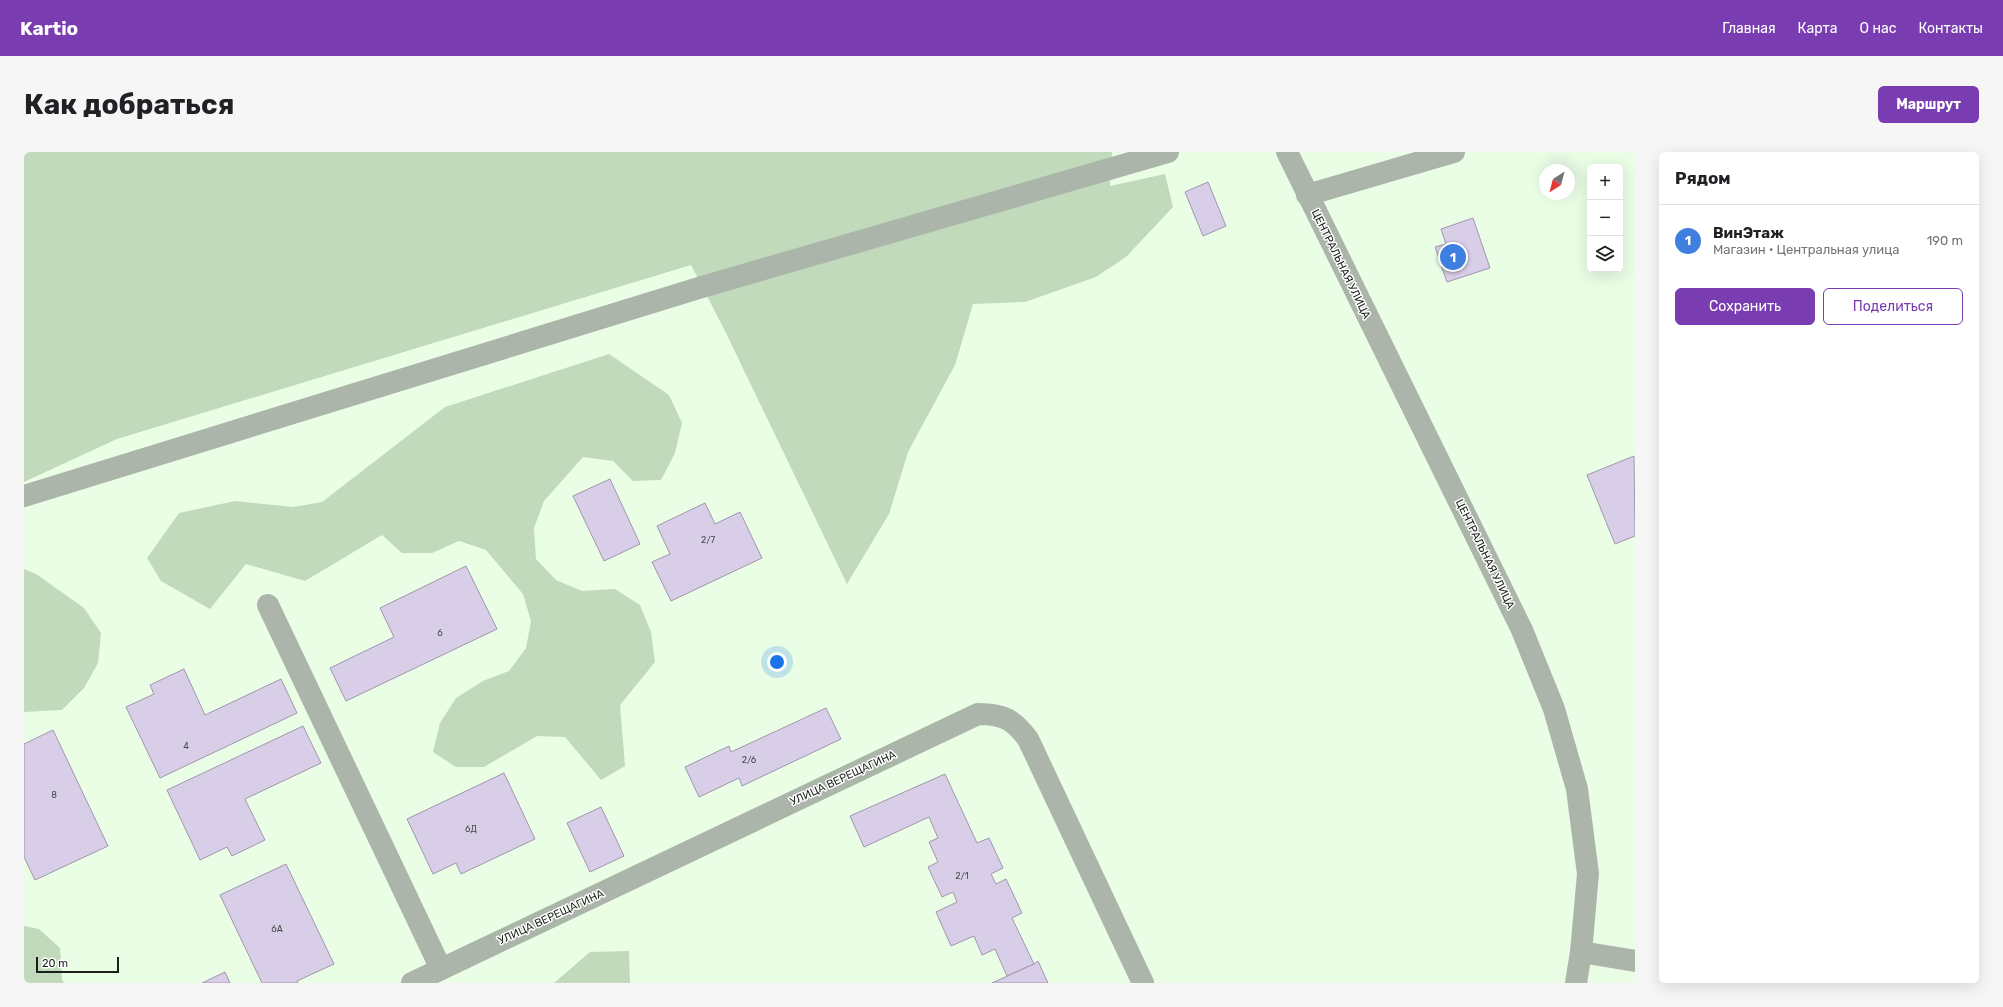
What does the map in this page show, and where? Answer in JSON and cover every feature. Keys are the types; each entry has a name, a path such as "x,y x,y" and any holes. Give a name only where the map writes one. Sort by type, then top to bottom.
{"street":[{"path":"24,496 702,287 1168,152"},
{"name":"ЦЕНТРАЛЬНАЯ УЛИЦА","path":"1286,152 1522,630 1554,709 1577,789 1588,874 1582,952 1576,983"},
{"path":"1307,195 1454,152"},
{"path":"268,605 441,969"},
{"name":"УЛИЦА ВЕРЕЩАГИНА","path":"412,983 978,714 992,714 1007,718 1018,726 1028,739 1143,983"},
{"path":"1582,952 1635,961"}],"green space":[{"path":"24,152 1112,152 1110,186 1165,174 1173,207 1126,257 1096,277 1025,302 973,304 955,365 908,452 889,514 847,584 725,331 691,265 117,439 24,482"},
{"path":"609,354 669,395 682,423 675,453 661,480 633,481 613,461 583,457 544,501 534,528 536,559 556,580 582,591 615,589 640,605 651,632 655,662 620,705 625,766 601,780 565,737 537,736 484,767 456,767 433,752 440,723 456,698 483,681 509,671 526,648 531,621 523,594 486,550 459,541 432,553 402,553 382,535 305,581 246,564 210,609 161,581 147,558 179,513 235,501 293,507 322,502 445,407"},
{"path":"24,569 36,574 84,608 101,633 98,663 84,688 62,710 24,712"},
{"path":"24,926 39,929 60,948 62,979 64,983 24,983"},
{"path":"629,951 630,983 554,983 590,952"}],"building":[{"path":"1208,182 1226,226 1203,236 1185,192"},
{"path":"1473,218 1490,268 1447,282 1435,247 1446,244 1441,229"},
{"path":"1634,456 1635,536 1615,544 1587,475"},
{"path":"610,479 640,544 604,561 573,496"},
{"path":"705,503 715,524 740,512 762,558 671,601 652,562 670,554 657,526"},
{"path":"466,566 497,629 346,701 330,668 394,637 380,608"},
{"path":"184,669 205,715 281,679 297,713 160,778 126,707 154,694 150,685"},
{"path":"826,708 841,739 742,786 739,778 699,797 685,767 729,746 731,752"},
{"path":"303,726 321,763 245,799 265,840 232,856 227,847 200,860 167,790"},
{"path":"53,730 108,846 35,880 24,857 24,744"},
{"path":"504,773 535,839 461,874 456,863 433,874 407,819"},
{"path":"945,774 977,843 989,838 1003,868 991,874 996,884 1006,879 1022,913 1012,918 1034,964 1007,976 995,949 982,955 974,936 951,946 936,912 957,902 953,892 942,897 928,867 938,862 929,842 938,838 929,817 864,847 850,816"},
{"path":"601,807 624,856 590,872 567,823"},
{"path":"286,864 334,964 297,981 298,983 262,983 220,895"},
{"path":"1038,961 1048,983 992,983 1034,964"},
{"path":"225,972 230,983 202,983"}],"place":[{"name":"ВинЭтаж","path":"1453,257"}]}
